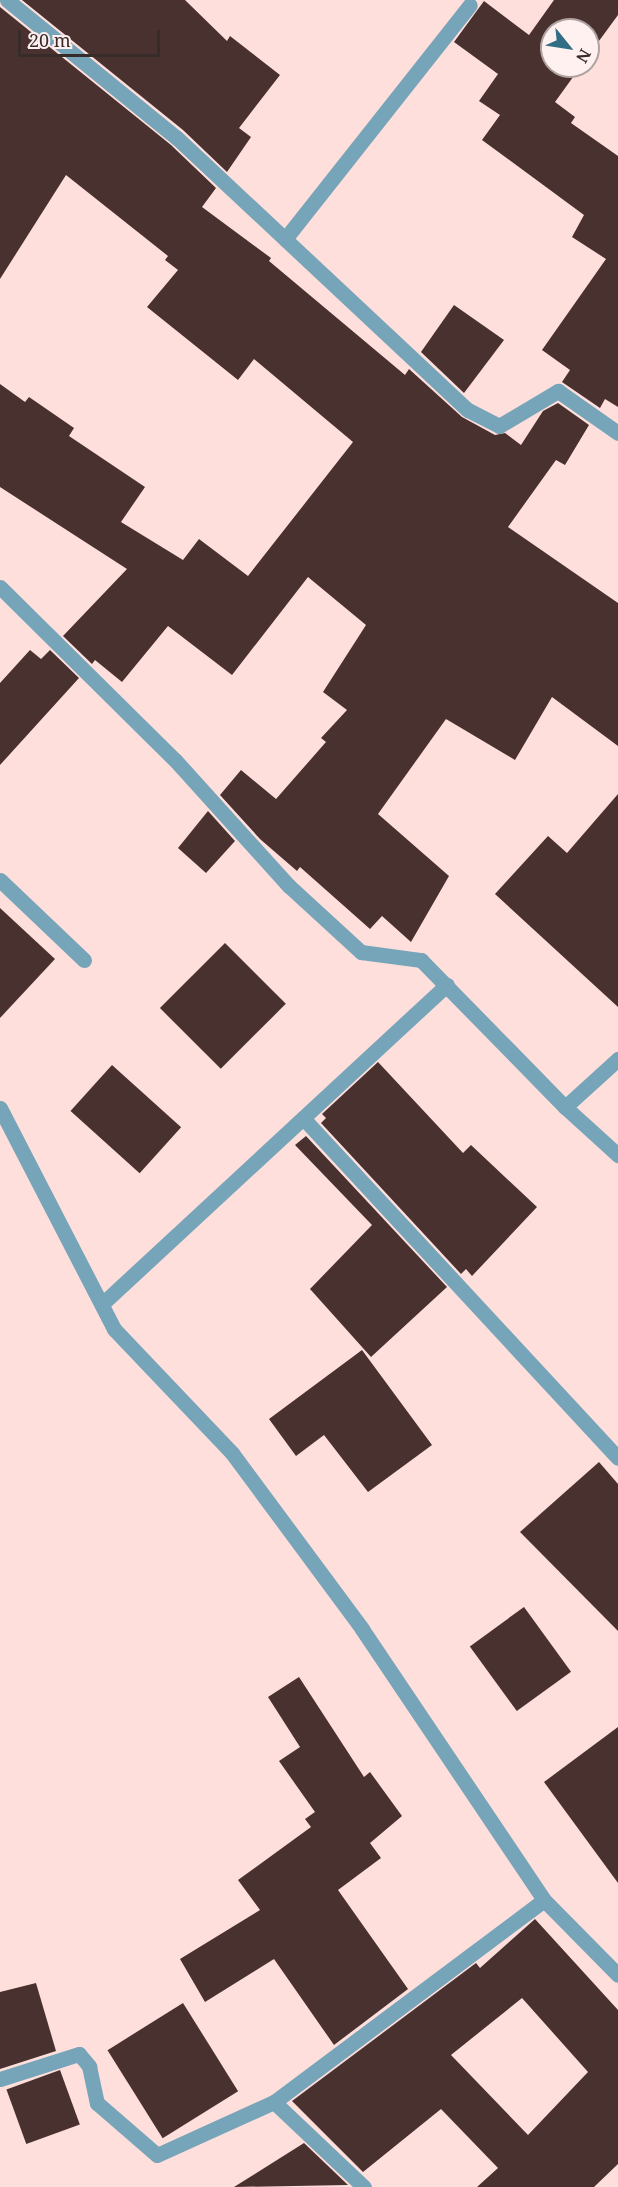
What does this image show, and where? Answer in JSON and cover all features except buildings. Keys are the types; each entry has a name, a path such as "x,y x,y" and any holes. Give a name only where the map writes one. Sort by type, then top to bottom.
{"street":[{"path":"7,0 177,138 468,410 498,426 558,391 618,433"},
{"path":"285,239 470,5"},
{"path":"0,587 175,760 290,886 361,952 421,960 565,1107 618,1155"},
{"path":"0,880 84,960"},
{"path":"102,1304 447,985"},
{"path":"565,1107 618,1059"},
{"path":"0,1108 114,1329 232,1453 362,1629 543,1900 618,1975"},
{"path":"303,1118 618,1458"},
{"path":"0,2079 79,2054 89,2066 97,2103 157,2155 274,2102 543,1900"},
{"path":"274,2102 364,2187"}]}
